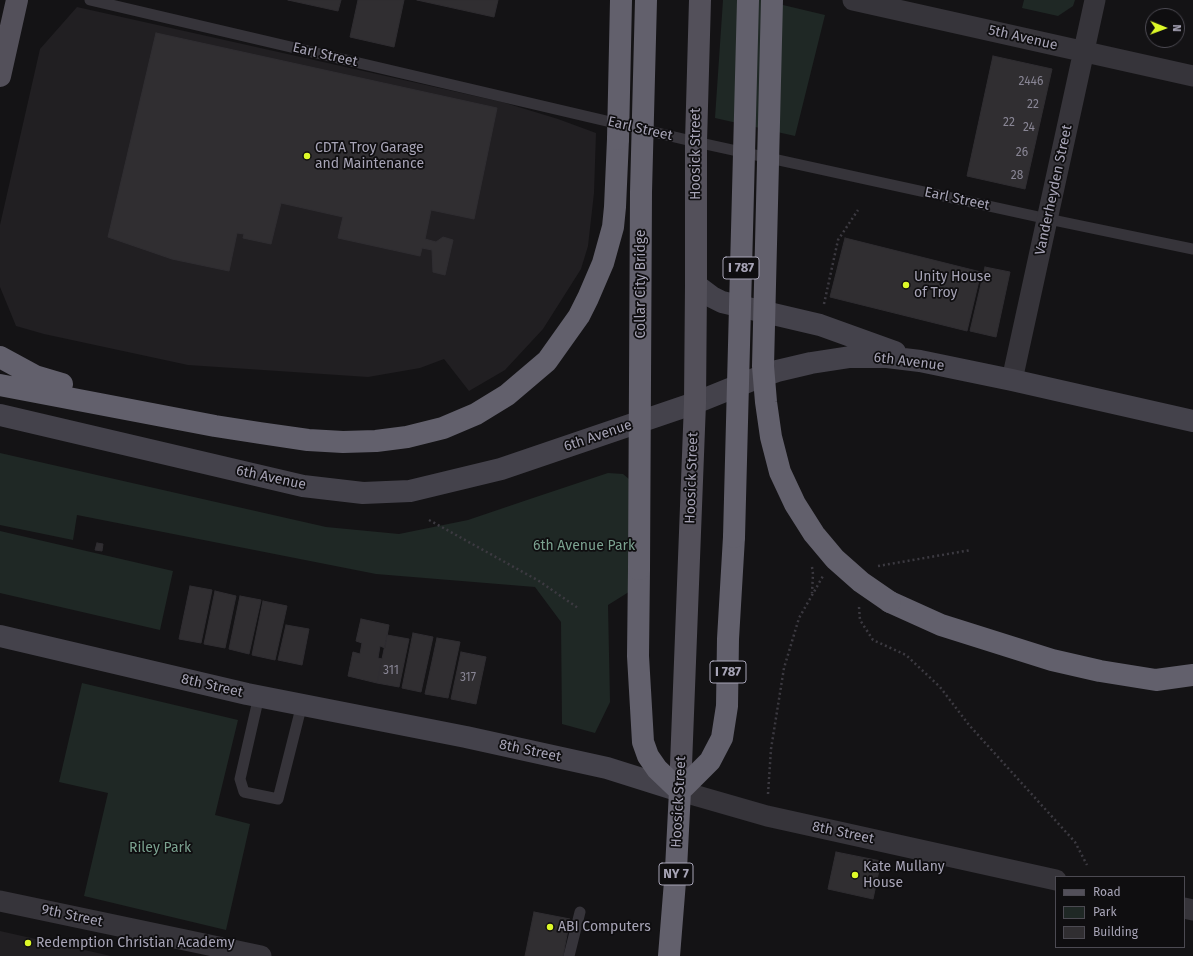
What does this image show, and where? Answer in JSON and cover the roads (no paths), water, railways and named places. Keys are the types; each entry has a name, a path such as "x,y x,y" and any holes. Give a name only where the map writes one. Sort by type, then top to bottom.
{"highway":[{"path":"0,385 260,434 343,442 376,441 407,437 443,428 476,414 507,396 547,361 579,316 603,263 613,228 615,207 621,0"},
{"name":"Collar City Bridge","path":"646,0 641,192 638,656 643,742 648,756 657,769 680,791"},
{"name":"I 787","path":"680,791 710,761 722,738 727,706 728,639 734,537 748,0"},
{"path":"772,0 762,366 771,437 780,472 795,504 814,534 840,564 861,582 890,602 941,625 1052,660 1100,672 1156,680 1193,675"},
{"path":"0,357 35,376 163,415"},
{"name":"Hoosick Street","path":"669,956 680,791"}],"main road":[{"path":"0,76 17,0"},
{"name":"Hoosick Street","path":"680,791 695,403 696,142 700,0"},
{"path":"696,285 712,297 722,302 820,325 920,361"},
{"name":"6th Avenue","path":"0,415 302,486 363,493 410,491 501,469 695,403 757,378 811,363 850,357 880,357 920,361 1193,421"},
{"name":"8th Street","path":"0,636 123,666 259,696 466,737 607,768 680,791"}],"street":[{"name":"5th Avenue","path":"853,0 1193,76"},
{"name":"Vanderheyden Street","path":"1012,380 1095,0"},
{"name":"8th Street","path":"680,791 767,816 1055,880"},
{"name":"9th Street","path":"0,901 261,956"}],"lane":[{"name":"Earl Street","path":"90,0 696,142 1193,249"},
{"path":"259,696 240,779 244,792 278,799 302,704"},
{"path":"569,956 580,912"}],"place":[{"name":"CDTA Troy Garage and Maintenance","path":"307,156"},
{"name":"Unity House of Troy","path":"906,285"},
{"name":"Kate Mullany House","path":"855,875"},
{"name":"ABI Computers","path":"550,927"},
{"name":"Redemption Christian Academy","path":"28,943"}],"park label":[{"name":"6th Avenue Park","path":"584,546"},
{"name":"Riley Park","path":"160,848"}]}
